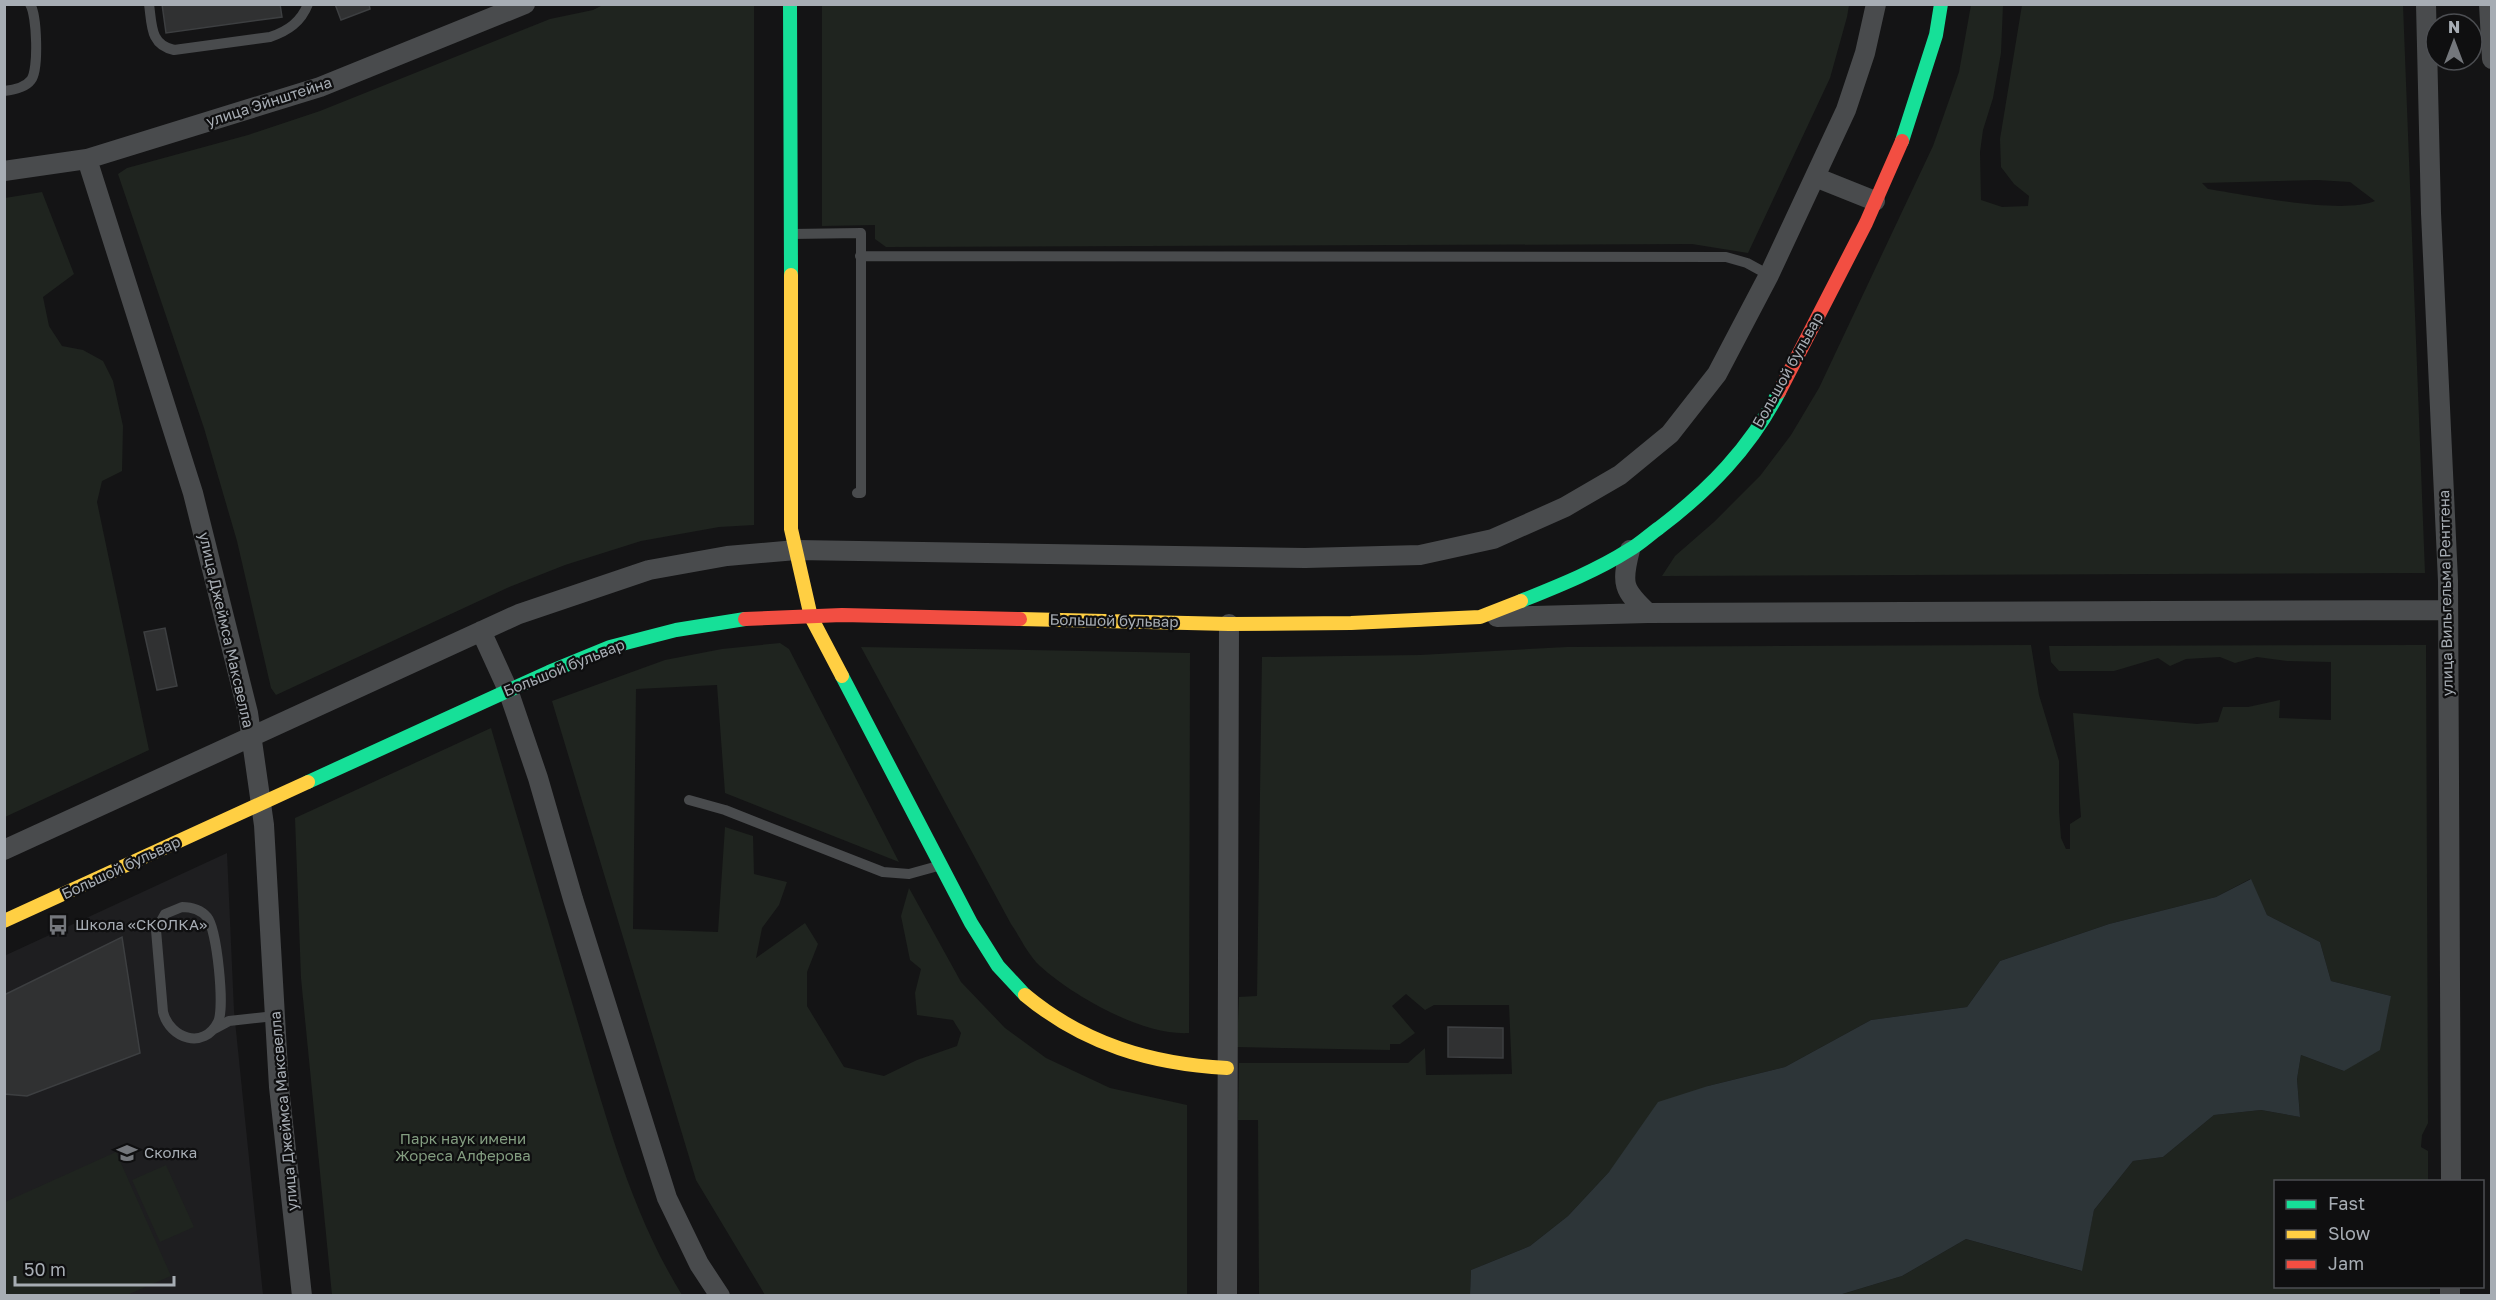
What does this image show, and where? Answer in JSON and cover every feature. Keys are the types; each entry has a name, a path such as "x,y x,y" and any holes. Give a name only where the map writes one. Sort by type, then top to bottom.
{"street":[{"name":"улица Эйнштейна","path":"4,171 87,159 320,87 525,4"},
{"path":"790,4 791,529 811,617 970,923 998,966 1041,1008 1087,1037 1142,1058 1192,1067 1227,1068"},
{"path":"4,850 481,632 551,602 649,570 728,556 796,550 1305,558 1420,555 1493,539 1565,507 1620,475 1670,434 1717,374 1769,276 1846,110 1865,53 1875,4"},
{"name":"Большой бульвар","path":"4,921 262,805 508,690 610,647 676,630 744,619 854,615 1229,624 1351,623 1480,617 1560,585 1630,550 1697,499 1736,458 1771,407 1875,201 1905,135 1936,35 1941,4"},
{"name":"улица Вильгельма Рентгена","path":"2426,4 2431,202 2448,610 2451,1180"},
{"path":"2489,4 2492,59"},
{"name":"улица Джеймса Максвелла","path":"87,159 193,493 248,713 262,805 284,1131 302,1296"},
{"path":"1815,177 1875,201"},
{"path":"1630,550 1625,569 1625,584 1630,596 1648,613"},
{"path":"1480,617 1648,613 2448,610"},
{"path":"1227,1296 1229,624"},
{"path":"481,632 508,690 538,778 573,899 667,1198 699,1264 720,1296"}],"lane":[{"path":"4,92 18,89 30,81 36,71 34,18 30,4"},
{"path":"149,4 154,37 161,46 174,50 270,37 283,33 298,22 308,4"},
{"path":"791,234 861,233 856,285 861,493 857,493"},
{"path":"860,256 1726,257 1747,264 1769,276"},
{"path":"689,800 725,810 883,872 909,874 940,865"},
{"path":"212,1031 217,1024 221,1006 211,924 199,910 182,907 173,909 160,921 156,930 166,1021 171,1028 186,1038 204,1036 230,1021 275,1016"}],"shaded area":[{"name":"Сколка","path":"227,853 234,1011 263,1295 5,1295 4,956"},
{"path":"2251,879 2267,915 2320,942 2331,981 2391,996 2380,1050 2344,1071 2301,1055 2297,1079 2300,1117 2261,1110 2214,1115 2163,1157 2133,1161 2094,1210 2082,1271 1966,1239 1902,1276 1839,1295 1470,1295 1471,1270 1530,1246 1568,1216 1609,1172 1658,1102 1708,1086 1785,1067 1871,1020 1967,1007 2000,961 2109,924 2216,897"}],"green space":[{"path":"605,4 754,5 754,525 719,527 641,541 565,565 507,588 276,695 271,688 237,541 204,428 118,174 127,168 248,135 320,111 550,19 593,10"},
{"path":"822,4 1849,5 1830,78 1748,253 1692,244 886,247 875,239 875,225 822,226"},
{"path":"1971,5 2003,5 2001,53 1980,152 1981,200 2002,207 2028,206 2029,196 2014,184 2001,167 2000,139 2022,5 2403,5 2425,573 1662,576 1675,556 1714,522 1760,476 1791,435 1819,388 1933,146 1959,72","holes":["2317,180 2350,182 2375,201 2360,205 2318,205 2208,189 2202,183"]},
{"path":"42,192 74,274 43,297 49,326 62,346 83,350 103,361 113,381 123,426 122,471 102,481 97,502 149,750 5,817 5,198"},
{"path":"780,643 789,649 899,862 725,793 717,685 636,689 633,929 718,932 725,827 753,836 754,874 787,882 779,905 762,928 756,958 805,923 818,944 807,972 807,1006 844,1067 884,1076 917,1060 957,1046 961,1033 953,1020 917,1015 915,993 921,969 910,960 901,916 909,888 961,982 1005,1028 1046,1058 1110,1088 1187,1105 1187,1295 765,1295 696,1180 552,701 665,660 722,649"},
{"path":"2031,645 2039,695 2059,761 2061,838 2066,849 2070,849 2070,824 2081,817 2073,713 2197,724 2218,722 2223,707 2248,707 2280,700 2279,718 2331,720 2331,662 2287,661 2257,657 2235,663 2220,657 2186,659 2170,666 2158,658 2114,671 2059,671 2051,662 2049,646 2426,645 2428,1123 2422,1135 2421,1147 2428,1151 2428,1180 2274,1180 2274,1288 2430,1288 2430,1295 1839,1295 1902,1276 1966,1239 2081,1271 2094,1210 2133,1161 2163,1157 2214,1115 2261,1110 2300,1117 2297,1079 2301,1055 2344,1071 2391,996 2331,981 2320,942 2267,915 2250,879 2216,897 2109,924 2000,961 1967,1007 1871,1020 1785,1067 1708,1086 1609,1172 1568,1216 1530,1246 1471,1270 1470,1295 1259,1295 1258,1120 1238,1120 1239,1063 1408,1063 1425,1048 1426,1075 1512,1074 1509,1005 1434,1005 1425,1010 1406,994 1392,1006 1415,1033 1400,1044 1390,1044 1390,1050 1237,1047 1239,997 1257,996 1262,657 1420,655 1567,647"},
{"path":"861,647 1190,653 1189,1033 1151,1028 1110,1012 1071,990 1036,962 1011,924"},
{"name":"Парк наук имени Жореса Алферова","path":"491,728 620,1159 647,1229 682,1295 332,1295 301,978 295,818"},
{"path":"116,1152 171,1276 127,1295 5,1295 5,1202"},
{"path":"166,1165 194,1227 160,1242 132,1180"}],"building":[{"path":"162,4 280,4 282,17 166,33"},
{"path":"335,4 369,4 370,9 341,20"},
{"path":"165,628 177,686 157,690 144,632"},
{"path":"122,937 140,1053 27,1096 4,1094 4,995"},
{"path":"1448,1027 1503,1028 1503,1058 1448,1057"}],"traffic: fast":[{"path":"790,4 791,275"},
{"path":"1902,141 1936,35 1941,4"},
{"path":"1521,601 1616,558 1677,514 1727,467 1755,432 1779,392"},
{"path":"308,782 549,672 610,647 676,630 745,619"},
{"path":"842,676 971,923 998,966 1025,995"}],"traffic: slow":[{"path":"791,275 791,529 811,617 842,676"},
{"path":"1020,619 1229,624 1351,623 1480,617 1521,601"},
{"path":"4,921 308,782"},
{"path":"1025,995 1071,1027 1095,1039 1145,1056 1172,1062 1227,1068"}],"traffic: jam":[{"path":"1779,392 1866,223 1902,141"},
{"path":"745,619 842,615 1020,619"}],"place":[{"name":"Школа «СКОЛКА»","path":"58,925"},
{"name":"Сколка","path":"127,1153"}]}
